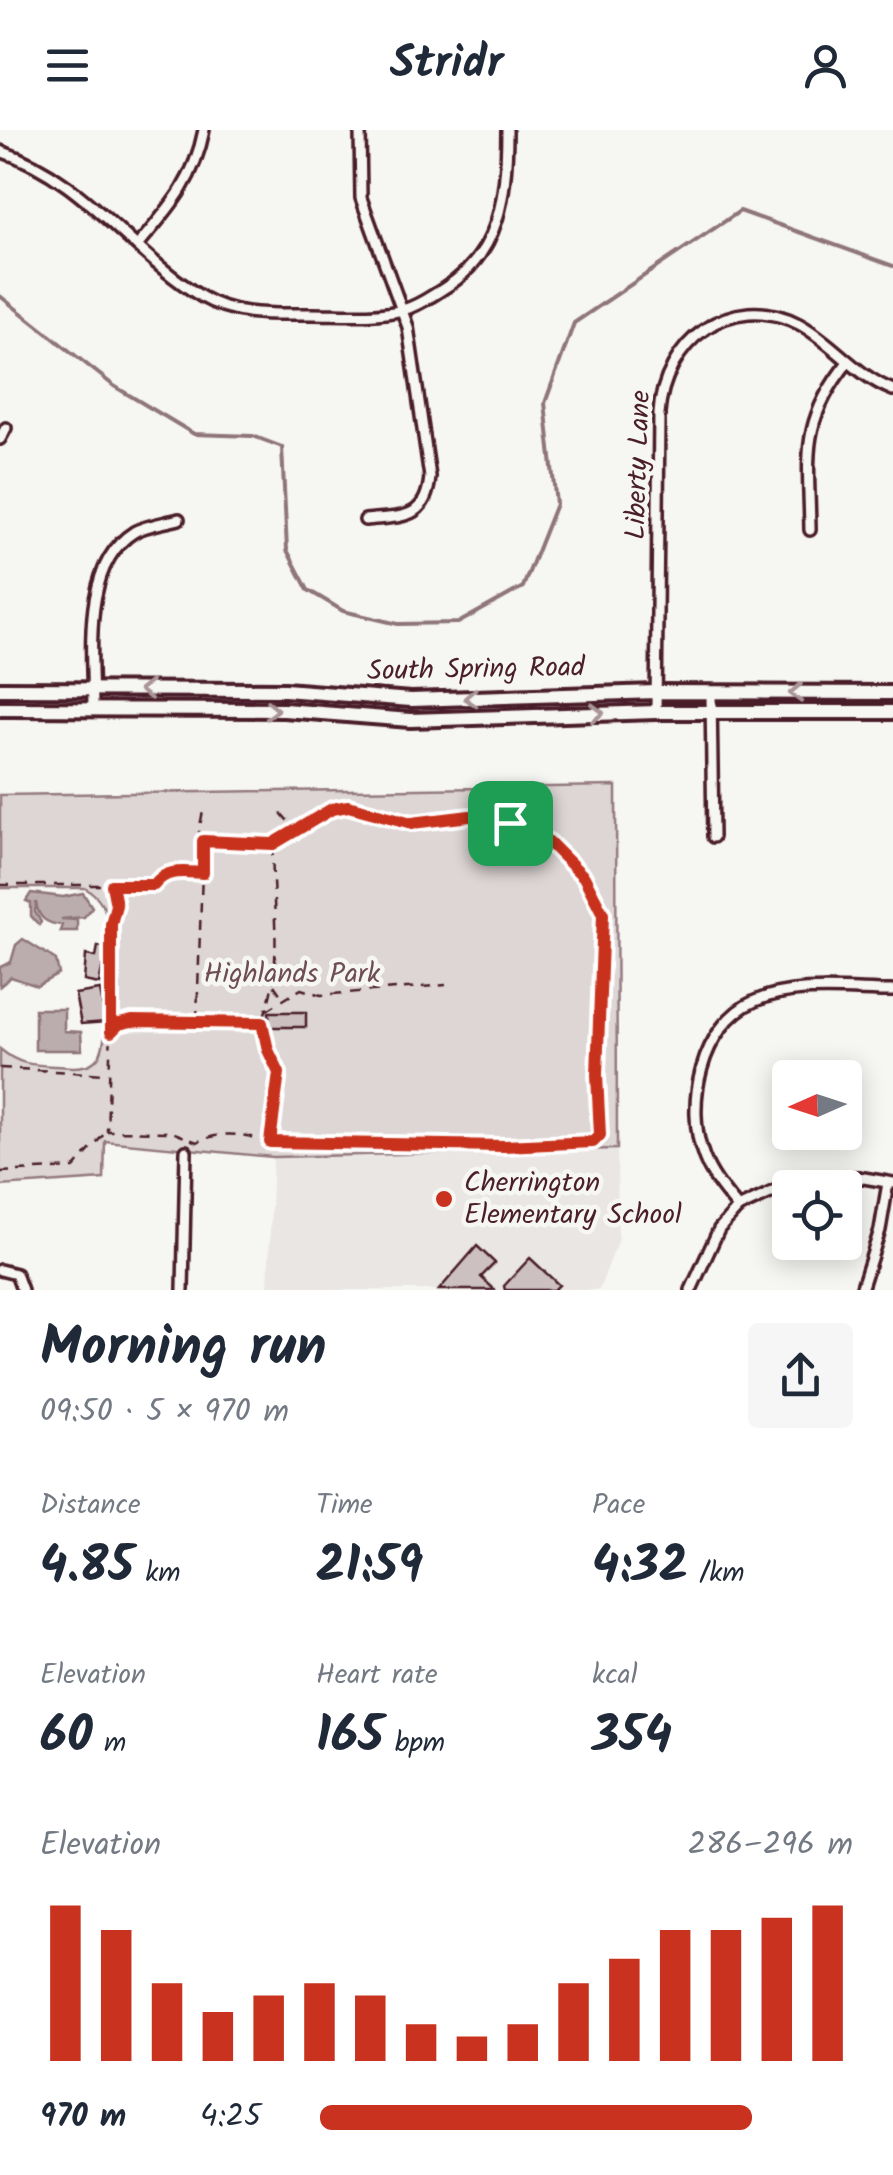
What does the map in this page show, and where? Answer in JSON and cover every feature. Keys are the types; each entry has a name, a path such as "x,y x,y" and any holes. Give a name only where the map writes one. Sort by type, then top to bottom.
{"main road":[{"name":"South Spring Road","path":"0,689 285,690 411,700 656,692 893,692"},
{"path":"869,692 870,712"},
{"name":"South Spring Road","path":"0,709 284,710 410,720 656,712 893,712"}],"street":[{"path":"138,245 171,205 197,164 204,130"},
{"path":"360,130 361,198 403,310 419,383 430,477 425,504 411,514 365,520"},
{"path":"0,152 20,158 69,187 200,296 229,310 263,314 403,310 467,275 498,225 507,169 507,130"},
{"name":"Liberty Lane","path":"656,712 658,414 668,368 700,332 715,322 752,314 778,317 803,326 848,362 893,390"},
{"path":"810,530 812,422 818,402 848,362"},
{"path":"0,439 6,428"},
{"path":"425,504 434,512"},
{"path":"93,710 97,590 107,558 139,530 179,519"},
{"path":"711,694 713,837"},
{"path":"738,1208 710,1172 697,1129 698,1082 706,1054 725,1023 754,1001 778,993 893,991"},
{"path":"182,1290 186,1151"},
{"path":"692,1290 719,1229 738,1208 805,1177 858,1176 891,1183 861,1290"},
{"path":"0,1270 16,1274 22,1290"}],"path":[{"path":"0,1172 74,1168 85,1160 98,1136 107,1131 172,1132 197,1142 223,1132 270,1142 504,1146 593,1142 600,1135 597,1075 603,914 584,877 549,842 510,823 470,816 412,823 348,806 332,809 273,844 203,841"},
{"path":"198,1021 198,924 203,904 203,841 199,830 203,811"},
{"path":"282,813 295,830"},
{"path":"270,1142 279,1073 268,1050 262,1023 277,969 276,926 270,894 273,844"},
{"path":"0,885 154,885 171,872 203,873"},
{"path":"107,1131 111,924 116,905 112,885"},
{"path":"274,985 284,1000"},
{"path":"266,1010 301,989 321,994 446,985"},
{"path":"128,1022 129,1012"},
{"path":"160,1021 161,1012"},
{"path":"187,1013 198,1021"},
{"path":"111,1032 128,1022 262,1023"},
{"path":"0,1068 108,1074"}],"shaded area":[{"path":"31,893 63,897 83,893 92,907 84,917 61,919 77,920 77,931 60,931 62,925 44,919 36,902 39,925 31,916 31,903 26,901"},
{"path":"23,939 56,960 59,974 37,986 11,977 0,986 0,967 11,962 16,945"},
{"path":"35,1009 64,1009 64,1031 81,1032 82,1050 35,1050"},
{"name":"Cherrington Elementary School","path":"617,1149 618,1240 599,1290 268,1290 273,1157"}],"green space":[{"name":"Highlands Park","path":"616,786 617,1149 273,1157 105,1141 104,1179 0,1186 0,1049 33,1064 91,1064 99,1056 106,1030 109,961 105,911 88,890 0,888 0,795"}],"building":[{"path":"98,946 106,948 99,984 84,981 86,955 96,957"},
{"path":"100,990 106,1022 81,1024 75,994"},
{"path":"269,1012 306,1012 306,1027 270,1027"},
{"path":"477,1246 495,1263 481,1277 495,1290 439,1290"},
{"path":"530,1258 559,1285 554,1290 505,1290 504,1286"}],"waterway":[{"path":"0,296 114,386 194,434 253,436 282,447 287,550 308,590 343,611 398,624 458,623 523,587 556,504 545,403 574,323 740,211 893,266"}],"place":[{"name":"Cherrington Elementary School","path":"444,1199"}],"route":[{"path":"348,806 412,823 470,816 510,823 549,842 584,877 603,914 597,1075 600,1135 593,1142 504,1146 270,1142 279,1073 268,1050 262,1023 132,1021 119,1024 111,1032 111,924 116,911 112,885 154,885 171,872 203,873 203,841 273,844 332,809 348,806"}]}
